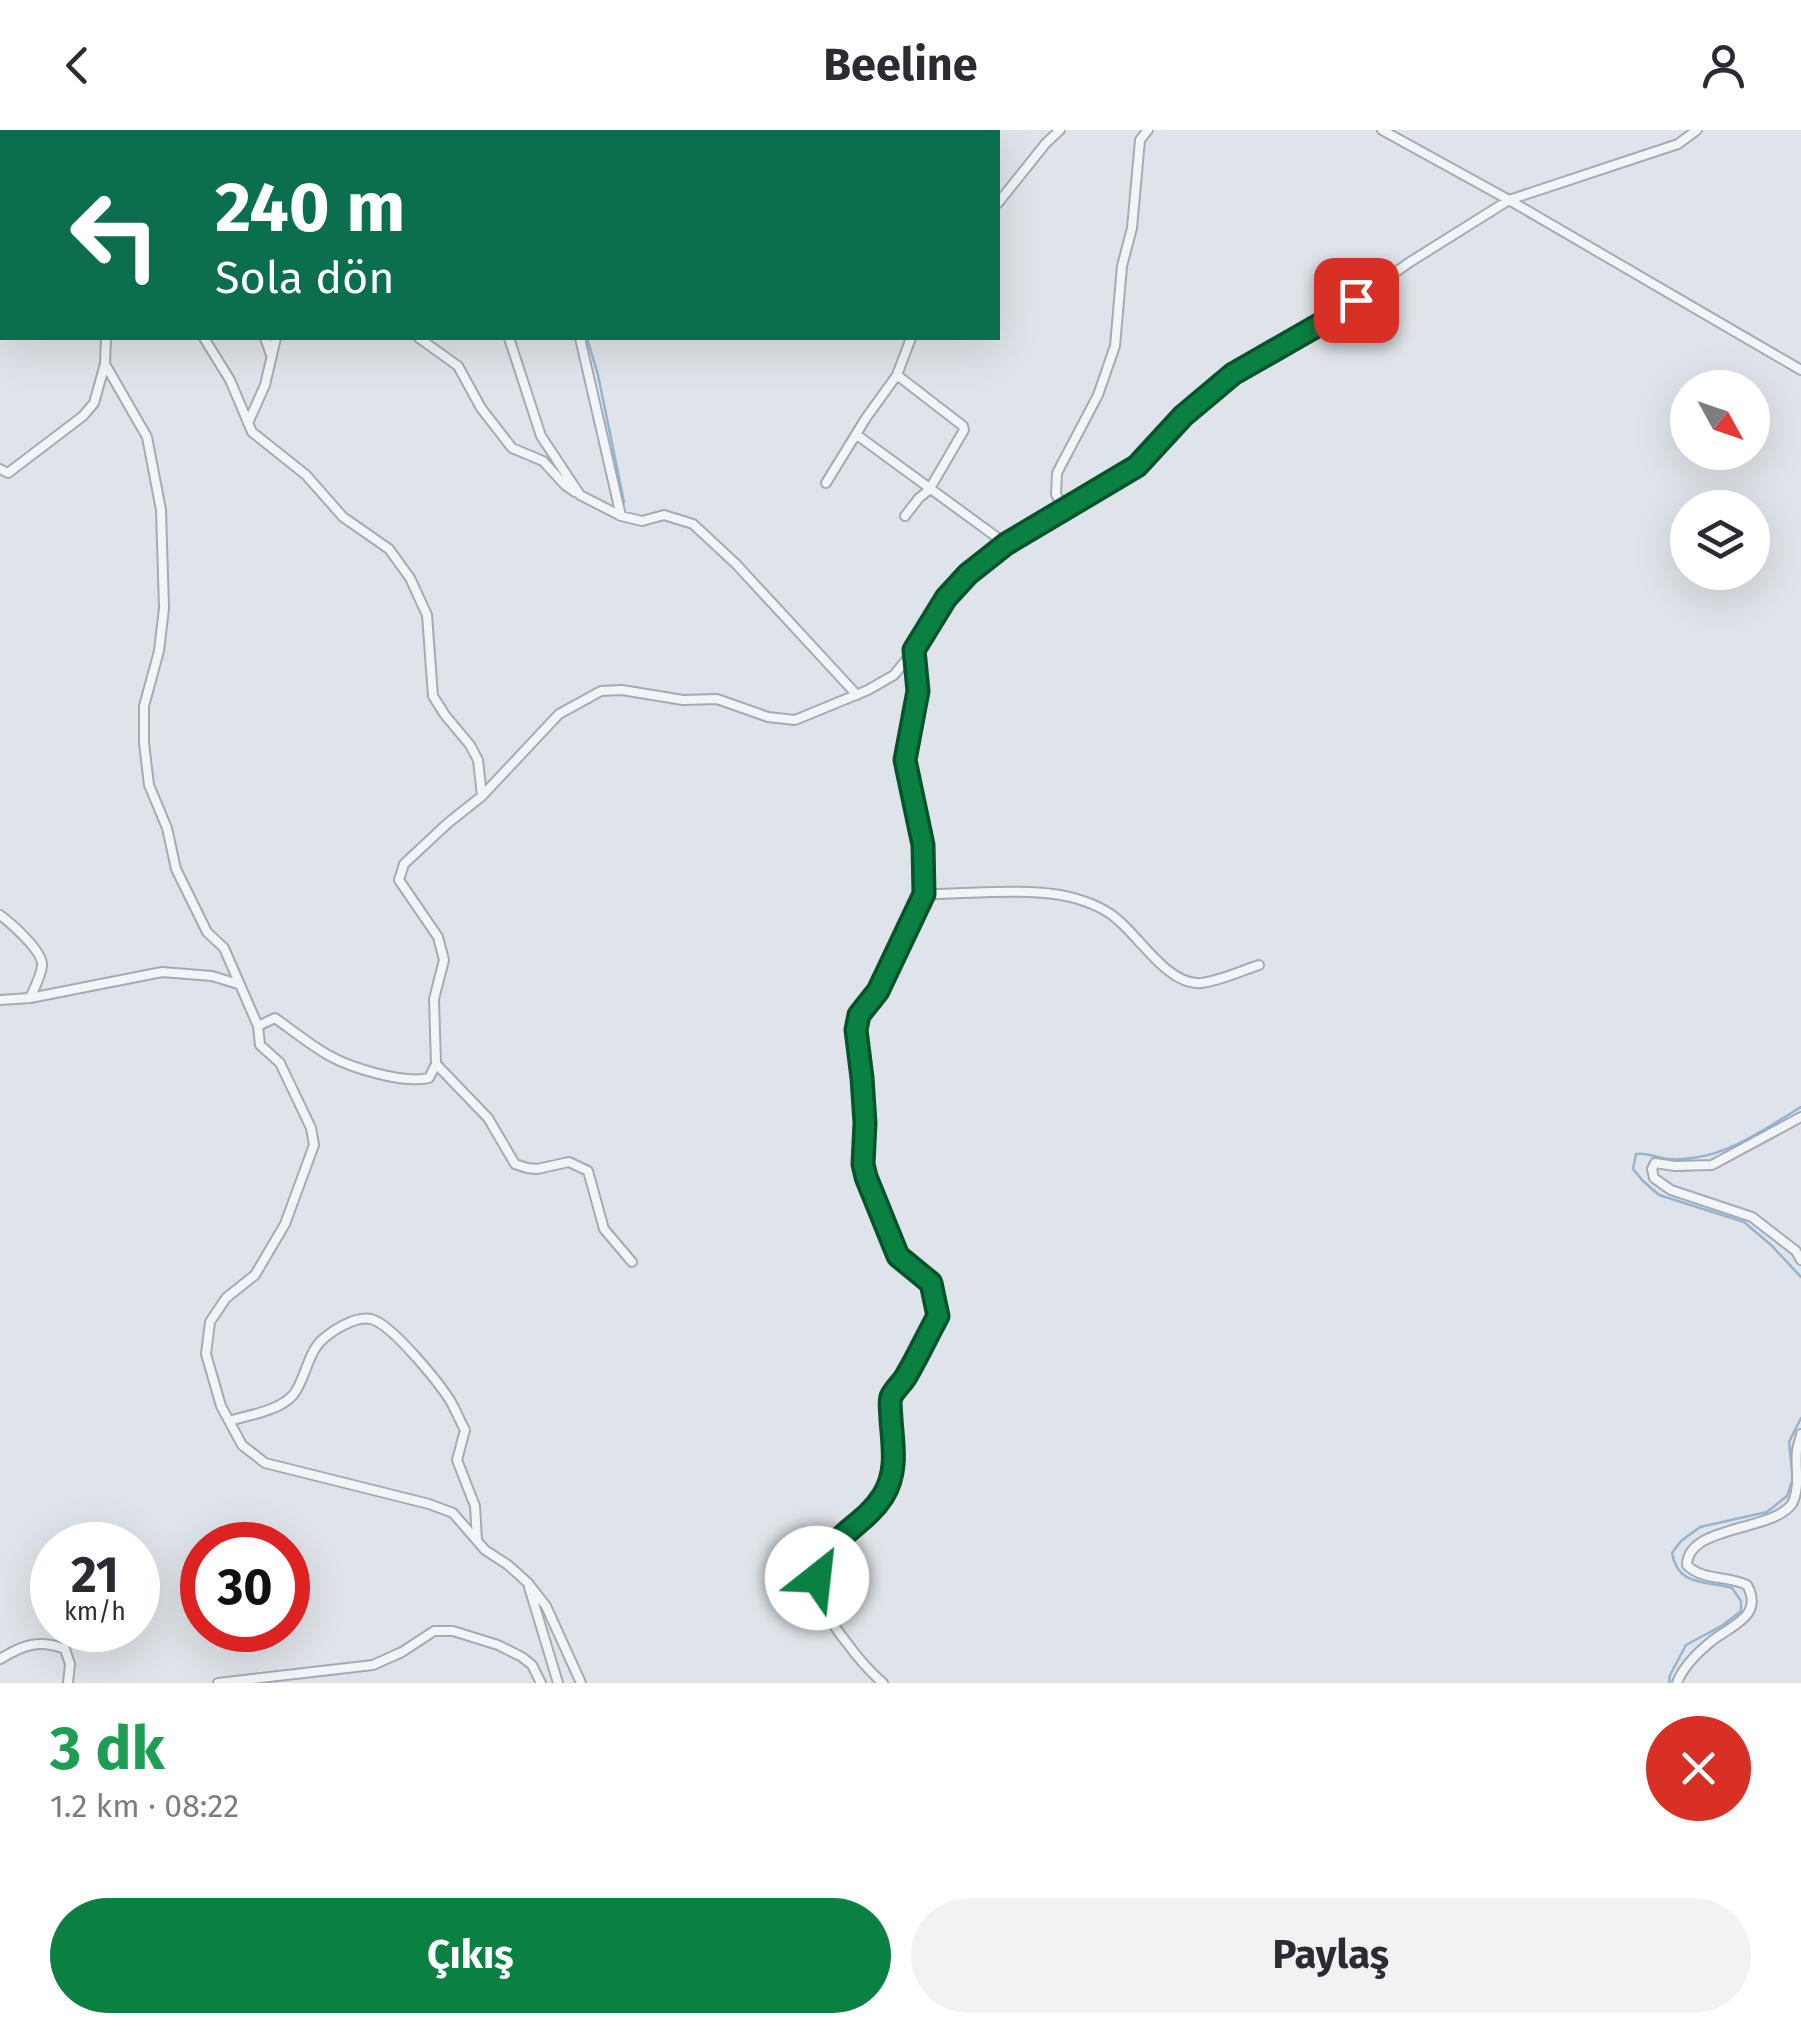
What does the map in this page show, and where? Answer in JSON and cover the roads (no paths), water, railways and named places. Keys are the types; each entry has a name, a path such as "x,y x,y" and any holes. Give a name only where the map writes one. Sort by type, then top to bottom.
{"street":[{"path":"1000,201 1060,130"},
{"path":"1064,510 1056,494 1056,473 1098,395 1116,346 1122,266 1132,228 1140,140 1148,130"},
{"path":"1382,130 1801,370"},
{"path":"258,1026 274,1018 330,1056 384,1075 416,1081 429,1078 436,1064 434,999 444,960 438,937 399,880 404,864 482,796 559,714 601,692 622,690 683,700 716,699 768,718 795,720 857,695 894,675 946,598 968,574 1006,544 1137,466 1183,416 1233,374 1329,319 1509,200 1678,144 1696,130"},
{"path":"0,469 8,472 83,416 94,402 105,364 106,340"},
{"path":"205,340 230,380 252,432 306,475 343,517 389,549 410,578 427,615 434,696 478,760 482,796"},
{"path":"266,340 271,355"},
{"path":"248,423 265,385 275,340"},
{"path":"422,340 458,366 481,408 512,448 543,460 580,495 620,516 642,521 664,515 693,524 736,564 857,695"},
{"path":"510,340 541,436 580,495"},
{"path":"580,340 620,516"},
{"path":"826,483 897,375 910,340"},
{"path":"105,364 147,438 161,510 164,608 159,650 144,706 149,785 167,828 176,869 206,932 224,948 258,1026 260,1045 280,1063 314,1145 285,1224 256,1275 226,1298 210,1322 206,1354 221,1406 242,1445 265,1463 453,1513 485,1550 528,1583 546,1606 580,1683"},
{"path":"897,375 964,430 929,490 905,516"},
{"path":"858,435 1006,544"},
{"path":"883,1683 866,1668 828,1619 818,1596 817,1578 826,1552 867,1515 891,1479 892,1396 938,1316 931,1283 898,1256 866,1177 864,1093 856,1030 859,1015 878,991 924,894 923,845 905,760 918,691 914,650"},
{"path":"924,894 1031,893 1070,897 1116,918 1164,967 1188,982 1203,983 1259,965"},
{"path":"0,915 42,958 30,998"},
{"path":"0,1000 30,998 162,972 212,976 238,984"},
{"path":"436,1064 488,1118 515,1164 537,1169 569,1162 588,1171 604,1229 632,1262"},
{"path":"1801,1117 1712,1165 1654,1163 1652,1170 1654,1178 1671,1190 1752,1218 1796,1251 1801,1260"},
{"path":"229,1420 279,1406 294,1394 320,1342 350,1322 371,1320 391,1332 426,1368 465,1430 456,1460 474,1506 477,1540"},
{"path":"1678,1683 1692,1658 1742,1622 1752,1600 1747,1585 1726,1578 1698,1576 1687,1565 1687,1556 1694,1546 1712,1537 1780,1515 1792,1505 1800,1479 1796,1450 1801,1434"},
{"path":"528,1583 558,1683"},
{"path":"218,1683 373,1664 402,1652 434,1631 453,1631 498,1645 532,1665 541,1683"},
{"path":"0,1659 21,1646 49,1643 64,1649 70,1664 68,1683"}],"waterway":[{"path":"588,340 624,502"},
{"path":"1801,1107 1721,1151 1677,1159 1636,1154 1633,1169 1659,1195 1744,1222 1801,1277"},
{"path":"1669,1683 1686,1645 1741,1611 1741,1601 1732,1588 1687,1577 1680,1572 1672,1553 1700,1527 1767,1512 1787,1496 1793,1479 1789,1442 1801,1418"}]}
